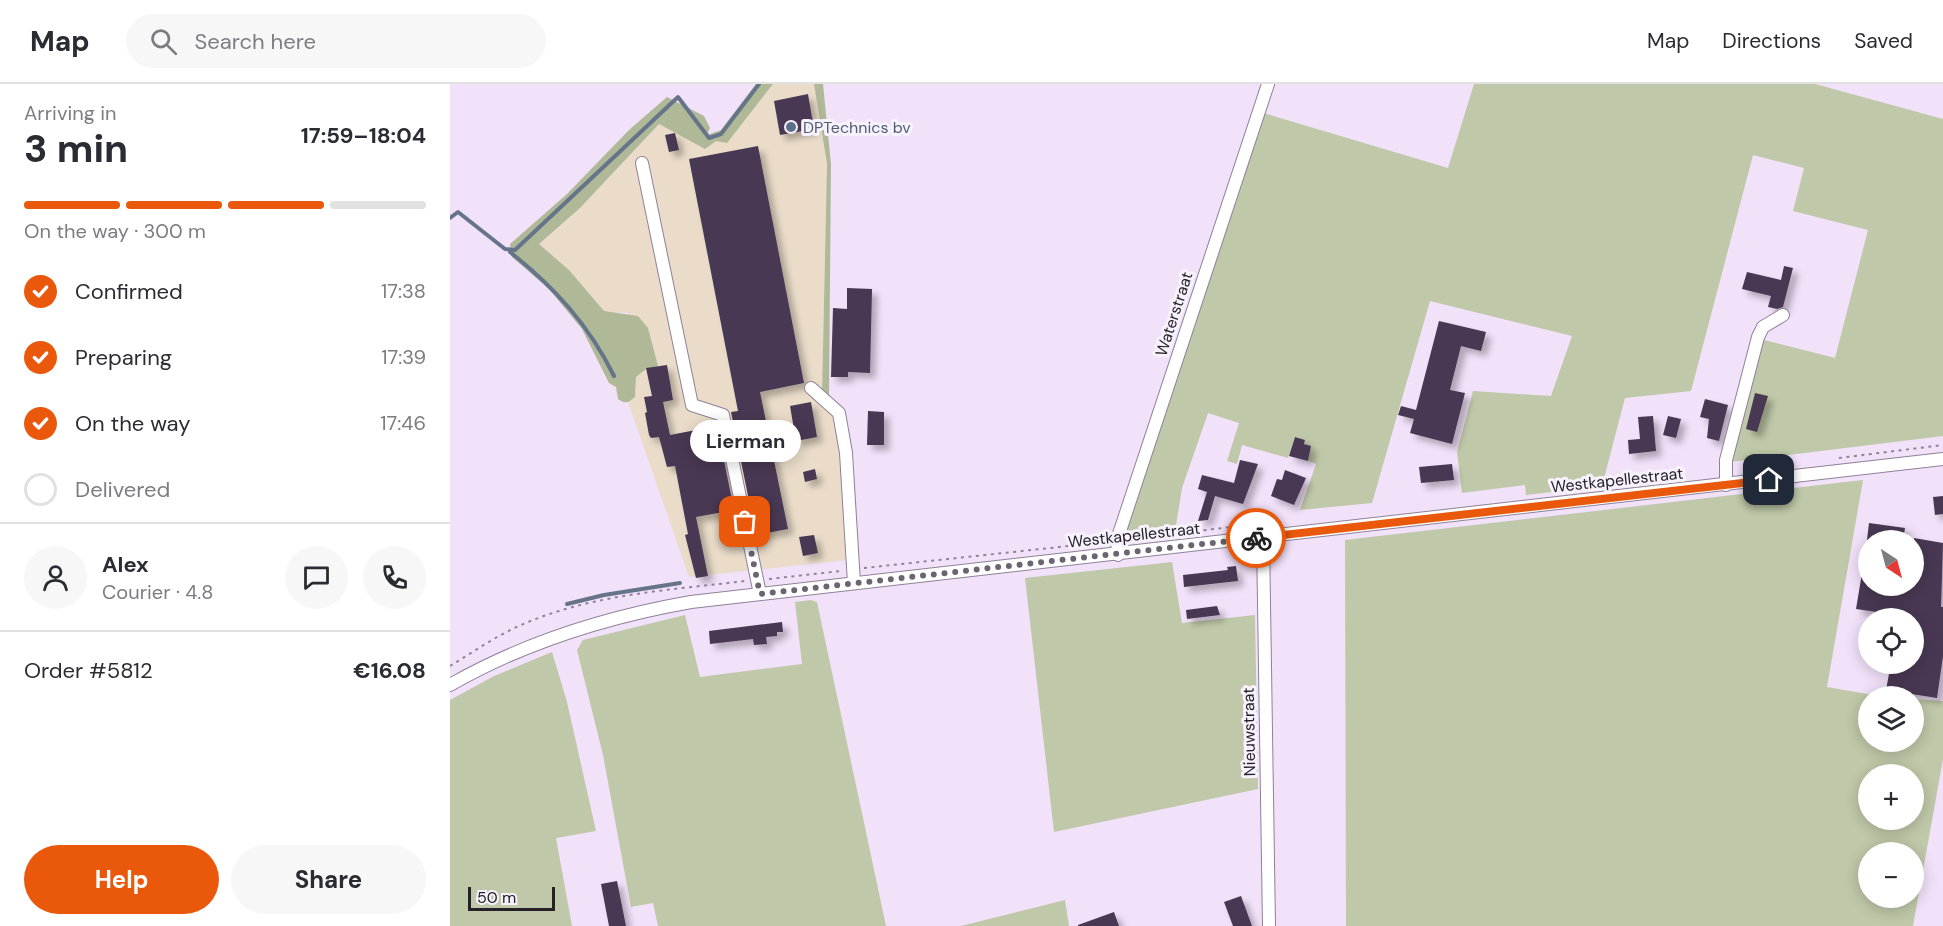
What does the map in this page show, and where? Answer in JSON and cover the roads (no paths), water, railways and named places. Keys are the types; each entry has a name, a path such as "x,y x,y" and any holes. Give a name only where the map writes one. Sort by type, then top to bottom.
{"street":[{"name":"Waterstraat","path":"1118,555 1117,540 1268,84"},
{"path":"642,163 692,405 723,415 760,594"},
{"path":"1726,485 1726,460 1758,337 1763,327 1783,315"},
{"path":"811,388 839,413 846,453 854,583"},
{"name":"Westkapellestraat","path":"450,685 502,658 592,624 664,607 854,583 1118,555 1943,459"},
{"name":"Nieuwstraat","path":"1263,538 1269,926"}],"waterway":[{"path":"450,218 458,212 505,249 515,250 678,97 709,138 721,134 759,84"},
{"path":"510,252 556,293 569,308 593,340 614,376"},
{"path":"567,604 604,595 680,583"}],"place":[{"name":"DPTechnics bv","path":"791,127"},
{"name":"Lierman","path":"745,522"}]}
